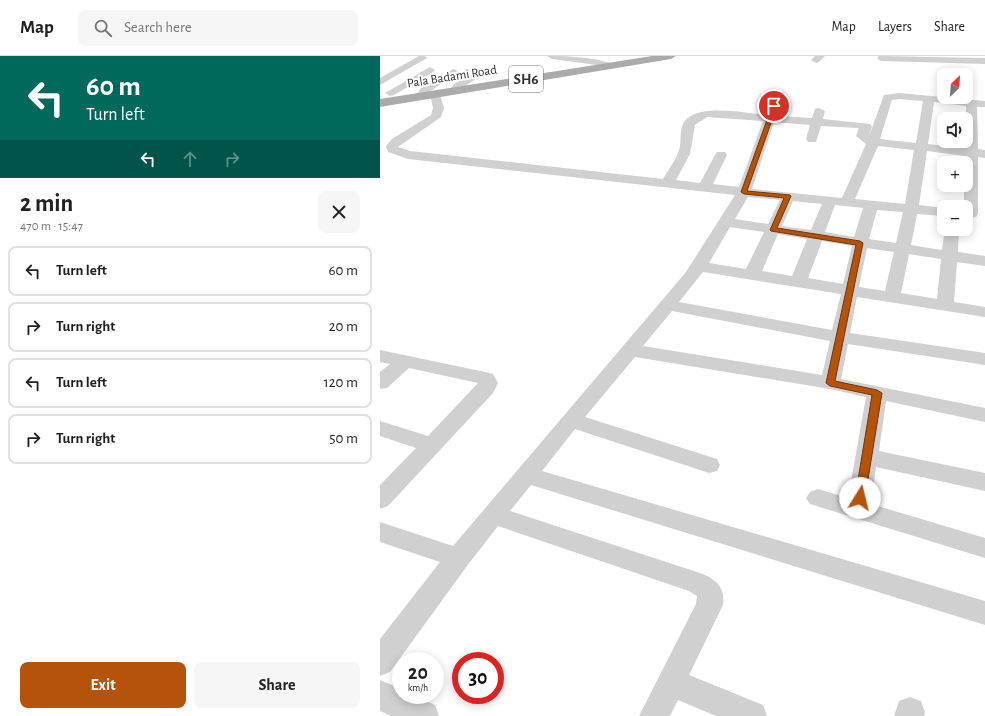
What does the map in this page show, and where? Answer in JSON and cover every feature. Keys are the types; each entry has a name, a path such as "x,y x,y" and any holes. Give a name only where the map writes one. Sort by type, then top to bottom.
{"main road":[{"name":"Pala Badami Road","path":"380,103 671,56"}],"street":[{"path":"552,56 598,62 611,66"},
{"path":"380,82 422,58"},
{"path":"882,58 985,61"},
{"path":"385,93 430,70"},
{"path":"454,72 422,92 428,95 439,106 435,117 396,142 392,146 392,149 397,152 416,156 704,188 937,211"},
{"path":"455,90 458,86 476,74"},
{"path":"385,93 409,98"},
{"path":"847,202 873,142 888,97 895,95 937,100"},
{"path":"892,297 911,208 929,99"},
{"path":"973,103 985,104"},
{"path":"972,104 979,154 974,215"},
{"path":"380,662 458,558 526,474 700,266 744,192 774,106"},
{"path":"667,184 684,154 689,123 694,118 714,113 770,118 817,116 866,126 862,138 873,142 979,154"},
{"path":"812,139 817,116"},
{"path":"704,188 721,156"},
{"path":"752,274 788,196"},
{"path":"798,282 830,201"},
{"path":"830,383 860,243 871,204"},
{"path":"726,222 985,261"},
{"path":"945,306 951,236"},
{"path":"700,266 985,312"},
{"path":"667,306 840,337 985,359"},
{"path":"630,350 830,383 985,414"},
{"path":"380,356 478,376 486,379 488,383 486,388 380,500"},
{"path":"380,383 405,361"},
{"path":"858,511 877,393"},
{"path":"571,420 709,465"},
{"path":"380,428 432,445"},
{"path":"867,457 985,482"},
{"path":"526,474 985,613"},
{"path":"818,498 985,548"},
{"path":"493,516 696,583 707,588 711,596 709,605 654,716"},
{"path":"380,532 458,558"},
{"path":"671,682 752,716"},
{"path":"380,695 424,716"}],"route":[{"path":"774,106 744,192 788,196 773,230 860,243 830,383 877,393 860,498"}]}
